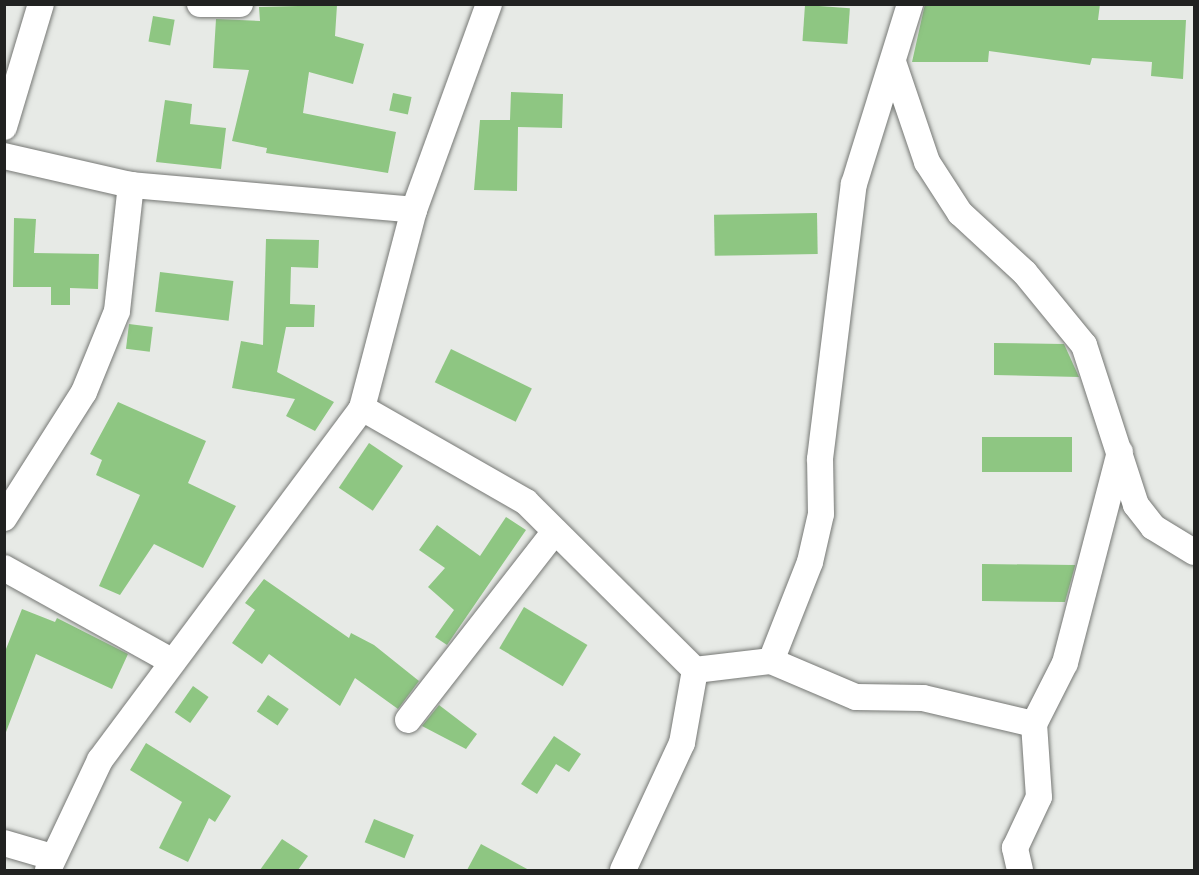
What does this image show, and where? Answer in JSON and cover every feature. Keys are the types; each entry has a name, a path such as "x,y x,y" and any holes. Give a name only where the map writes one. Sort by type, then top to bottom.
{"street":[{"path":"4,127 41,4"},
{"path":"200,4 240,4"},
{"path":"4,843 50,864 100,760 171,661 362,408 414,210 489,4"},
{"path":"771,661 810,562 821,514 820,459 854,184 910,4"},
{"path":"893,62 927,162 960,213 1025,273 1084,345 1136,505 1153,527 1194,552"},
{"path":"4,156 131,185 414,210"},
{"path":"4,518 84,392 117,311 131,185"},
{"path":"362,408 526,502 695,670"},
{"path":"1020,870 1015,848 1039,797 1034,724 1065,663 1120,452"},
{"path":"408,720 555,531"},
{"path":"4,568 171,661"},
{"path":"695,670 771,661 856,697 923,698 1034,724"},
{"path":"623,870 682,743 695,670"}],"building":[{"path":"925,4 1100,4 1098,20 1186,20 1183,79 1151,76 1152,62 1092,58 1090,65 989,51 988,62 912,62"},
{"path":"337,5 335,36 364,44 353,84 309,72 303,113 396,132 388,173 266,153 267,148 232,141 249,70 213,68 216,19 260,21 259,7"},
{"path":"805,5 850,8 847,44 802,41"},
{"path":"153,16 175,20 170,45 148,42"},
{"path":"511,92 563,94 562,128 518,127 517,191 474,190 480,120 510,120"},
{"path":"393,93 412,97 408,115 389,111"},
{"path":"165,100 192,104 190,124 226,128 221,169 156,162"},
{"path":"817,213 818,254 715,256 714,215"},
{"path":"14,218 36,219 34,253 99,254 98,289 70,288 70,305 51,305 51,287 13,287"},
{"path":"266,239 319,240 318,268 291,267 290,304 315,305 314,327 286,327 277,372 334,402 315,431 286,416 295,399 232,388 241,341 263,345"},
{"path":"160,272 233,281 229,321 155,312"},
{"path":"129,324 153,327 150,352 126,349"},
{"path":"994,343 1064,344 1079,377 994,375"},
{"path":"451,349 532,388 516,422 435,382"},
{"path":"118,402 206,441 188,483 236,506 203,568 154,544 120,595 99,586 140,495 96,475 102,460 90,454"},
{"path":"982,437 1072,437 1072,472 982,472"},
{"path":"369,443 403,466 373,511 339,488"},
{"path":"506,517 526,530 447,645 435,637 454,610 428,587 445,568 419,550 437,525 480,556"},
{"path":"982,564 1075,566 1065,602 982,601"},
{"path":"264,579 349,638 351,633 374,645 419,681 398,709 355,678 340,706 269,654 262,664 232,643 255,610 245,603"},
{"path":"524,607 587,645 563,686 499,648"},
{"path":"22,609 55,622 57,618 128,654 112,689 36,654 6,732 4,654"},
{"path":"193,686 209,697 190,723 175,712"},
{"path":"268,695 289,709 278,726 257,712"},
{"path":"439,705 477,734 466,749 422,726"},
{"path":"554,736 581,754 569,772 556,764 537,794 521,784"},
{"path":"146,743 231,796 215,822 209,818 188,862 159,848 182,802 130,770"},
{"path":"374,819 414,835 405,858 365,842"},
{"path":"282,839 308,856 298,870 260,870"},
{"path":"481,844 529,870 467,870"}]}
